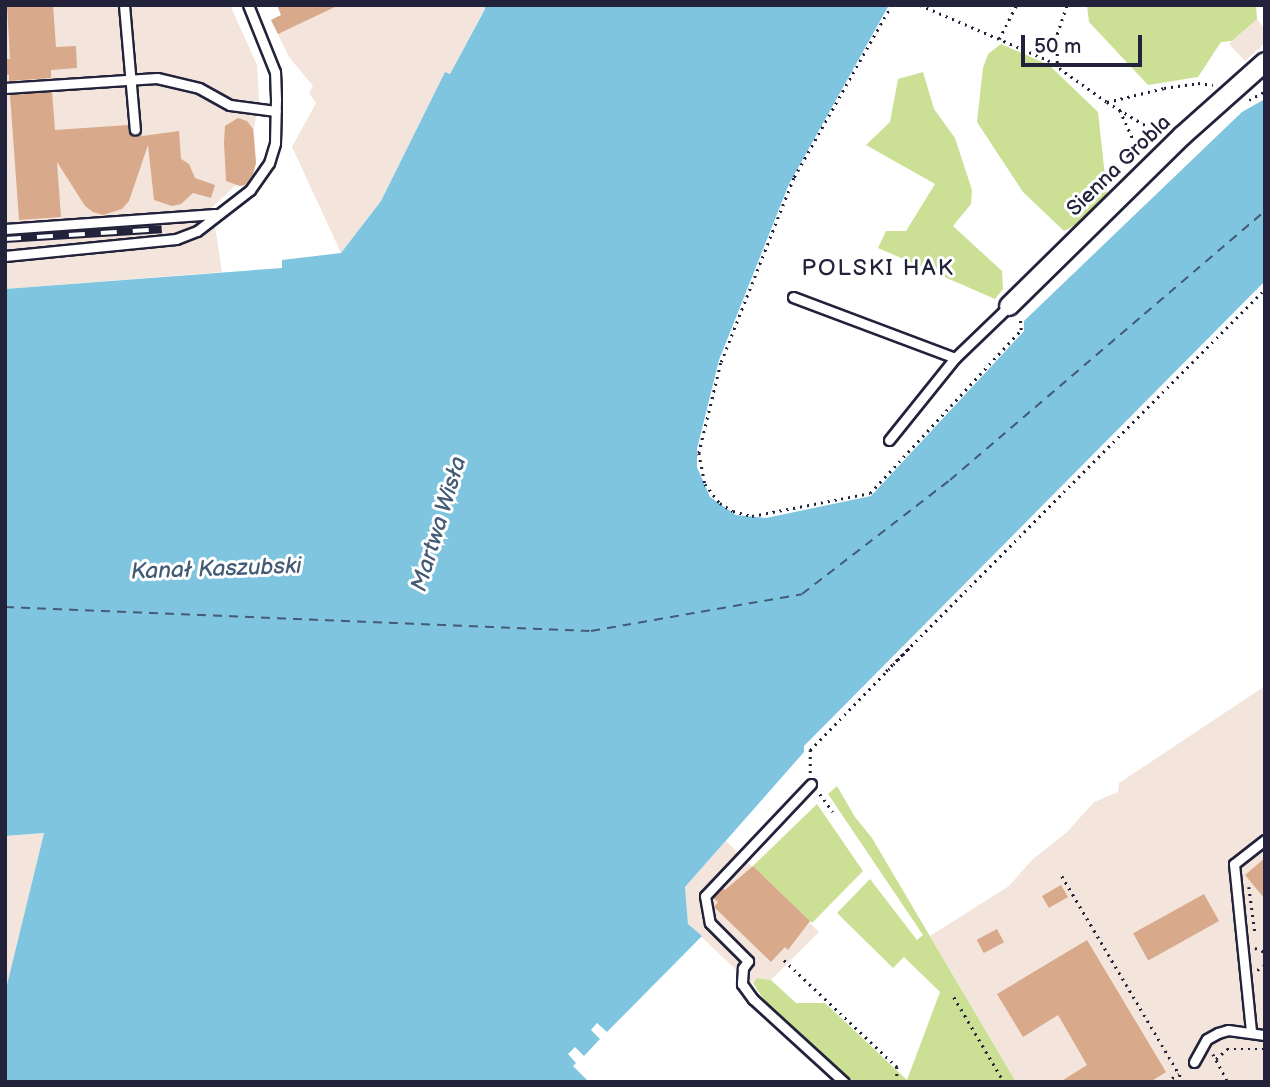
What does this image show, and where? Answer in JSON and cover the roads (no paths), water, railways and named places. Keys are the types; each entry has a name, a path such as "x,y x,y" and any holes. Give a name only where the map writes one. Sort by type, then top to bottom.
{"street":[{"name":"Sienna Grobla","path":"1015,312 1146,172 1265,62"}],"lane":[{"path":"124,5 135,130"},
{"path":"5,256 176,239 197,231 250,190 269,163 275,143 276,111 275,72 248,5"},
{"path":"5,88 174,80 200,88 230,105 276,111"},
{"path":"5,229 217,214"},
{"path":"793,297 955,358"},
{"path":"889,440 955,358 1015,312"},
{"path":"811,784 705,897 710,923 748,961 743,968 742,984 753,999 844,1082"},
{"path":"1251,1031 1234,864 1265,840"},
{"path":"1194,1062 1206,1041 1228,1030 1265,1035"}],"water":[{"path":"484,5 889,5 789,184 719,360 697,449 697,467 710,497 736,515 766,518 871,496 1024,331 1024,321 1242,112 1265,99 1265,281 804,746 804,752 685,887 688,924 702,936 607,1032 597,1023 591,1030 600,1039 584,1056 575,1047 568,1054 576,1063 573,1066 589,1082 5,1082 5,993 44,833 5,836 5,289 282,268 282,260 341,253 381,201 445,72 450,74 485,9"}],"railway":[{"path":"5,239 162,229"}],"district":[{"name":"POLSKI HAK","path":"878,268"}],"water label":[{"name":"Martwa Wisła","path":"439,524"},
{"name":"Kanał Kaszubski","path":"216,569"}]}
